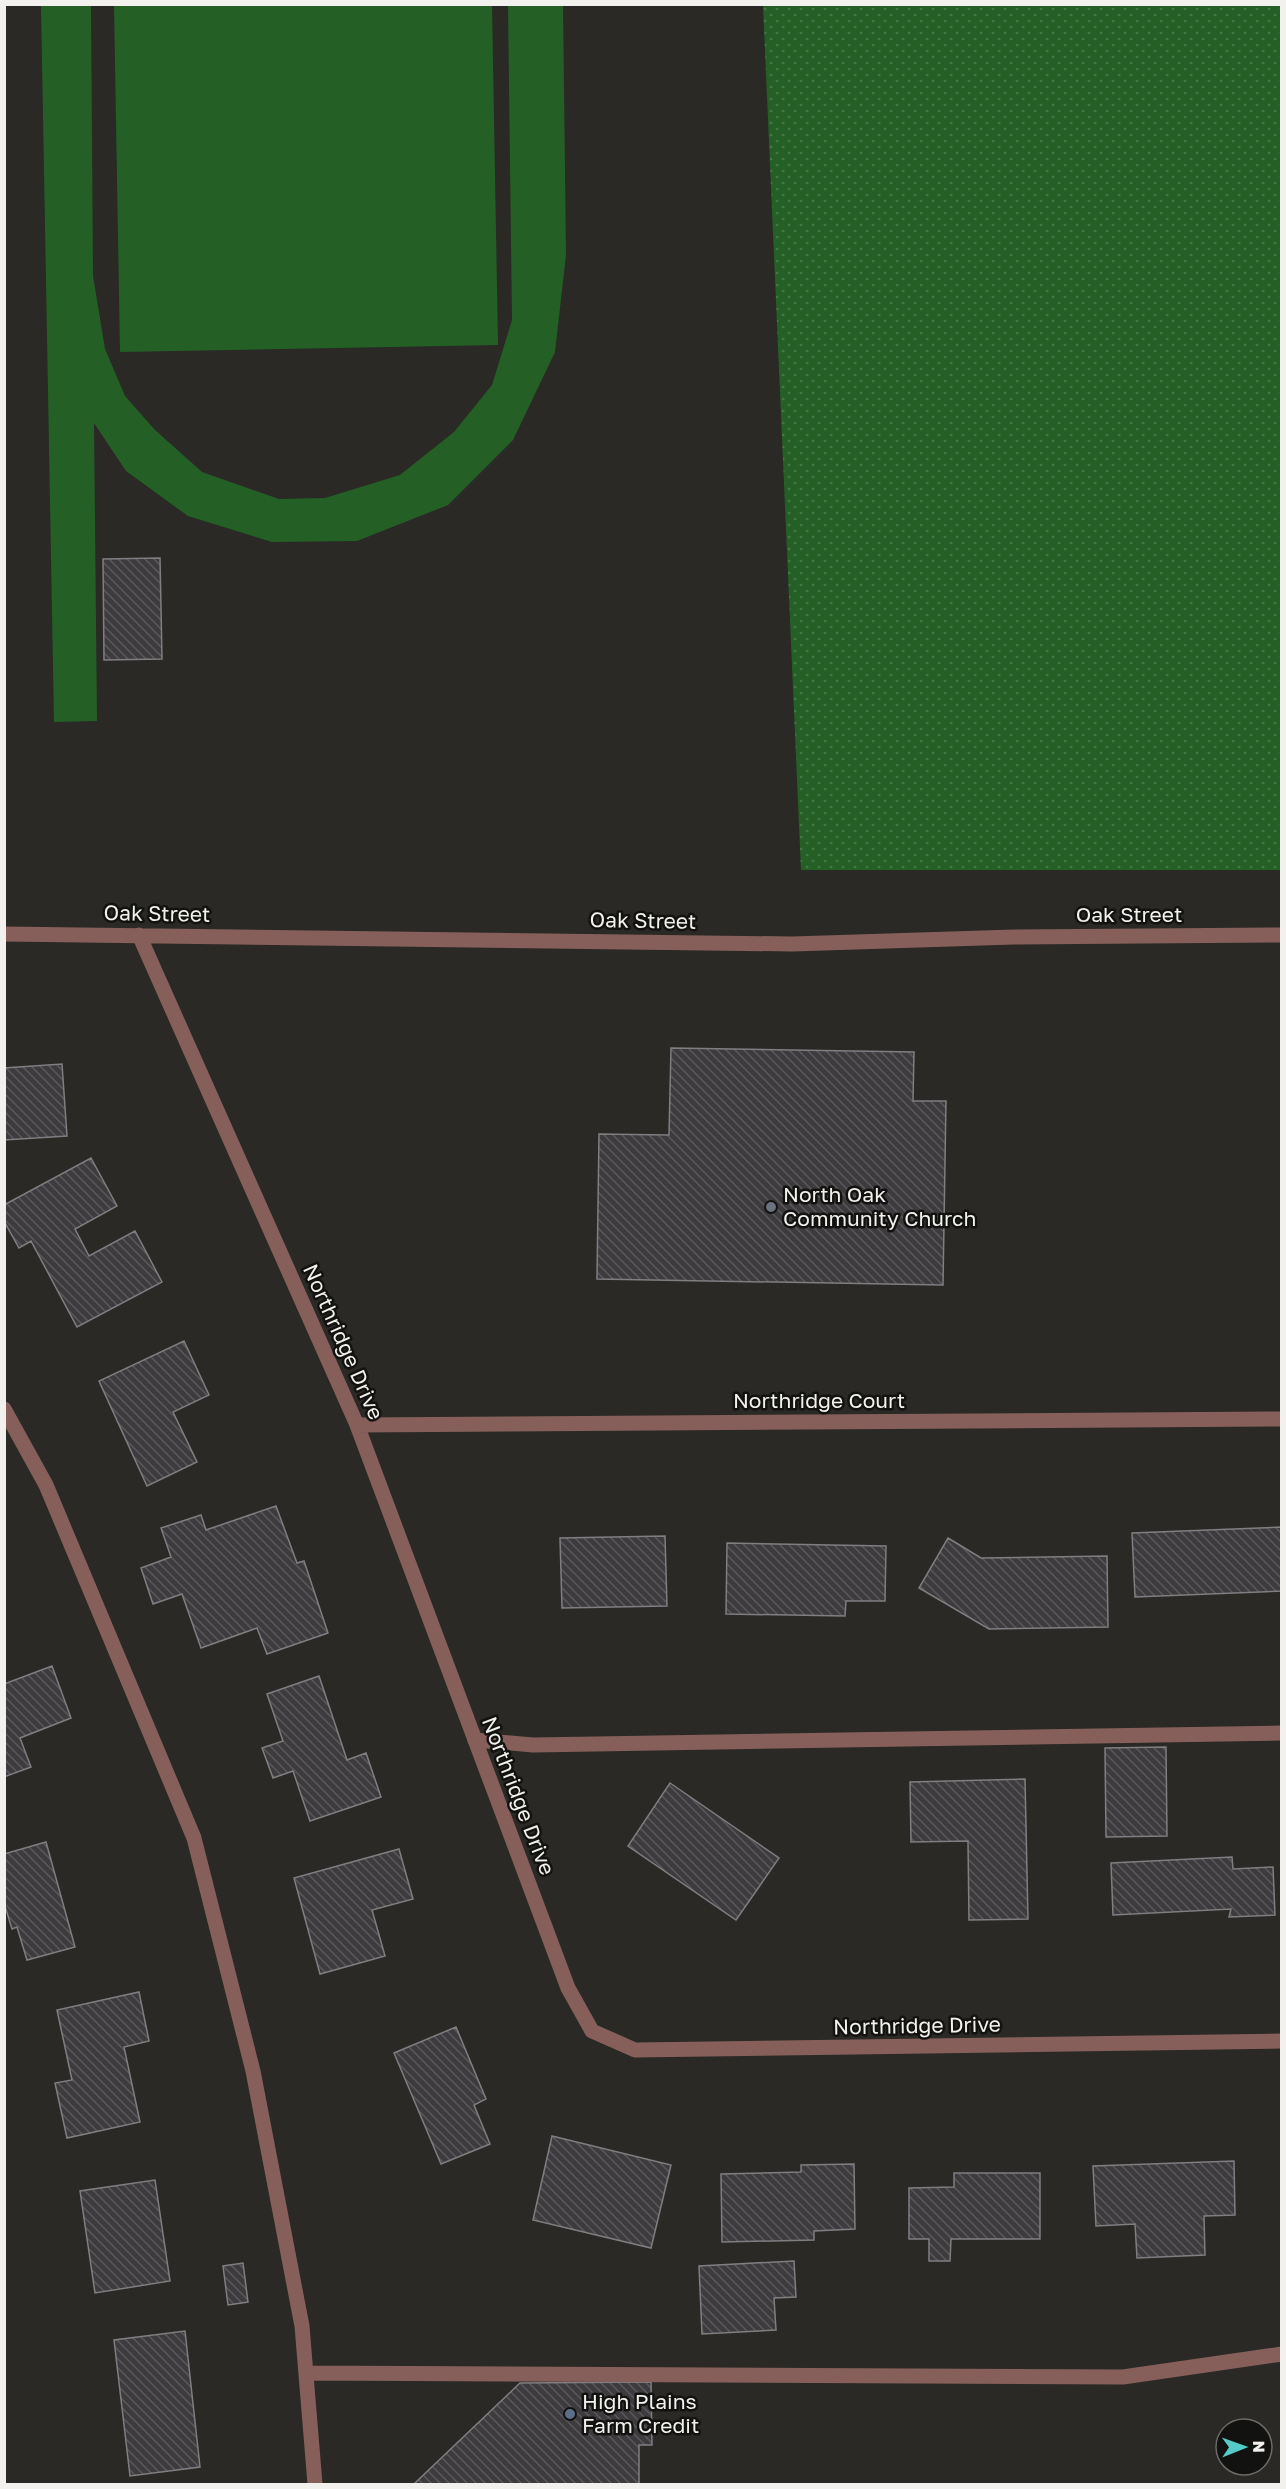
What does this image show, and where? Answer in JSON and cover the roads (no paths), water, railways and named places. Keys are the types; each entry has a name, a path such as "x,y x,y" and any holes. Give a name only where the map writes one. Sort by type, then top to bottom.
{"street":[{"name":"Oak Street","path":"4,934 792,944 1014,937 1281,935"},
{"name":"Northridge Drive","path":"139,935 357,1425 568,1988 592,2031 635,2050 1281,2041"},
{"path":"4,1409 46,1485 194,1838 253,2072 302,2326 315,2484"},
{"name":"Northridge Court","path":"357,1425 1281,1419"},
{"path":"475,1740 533,1745 1281,1733"},
{"path":"306,2373 1123,2377 1281,2354"}],"place":[{"name":"North Oak Community Church","path":"771,1207"},
{"name":"High Plains Farm Credit","path":"570,2414"}]}
